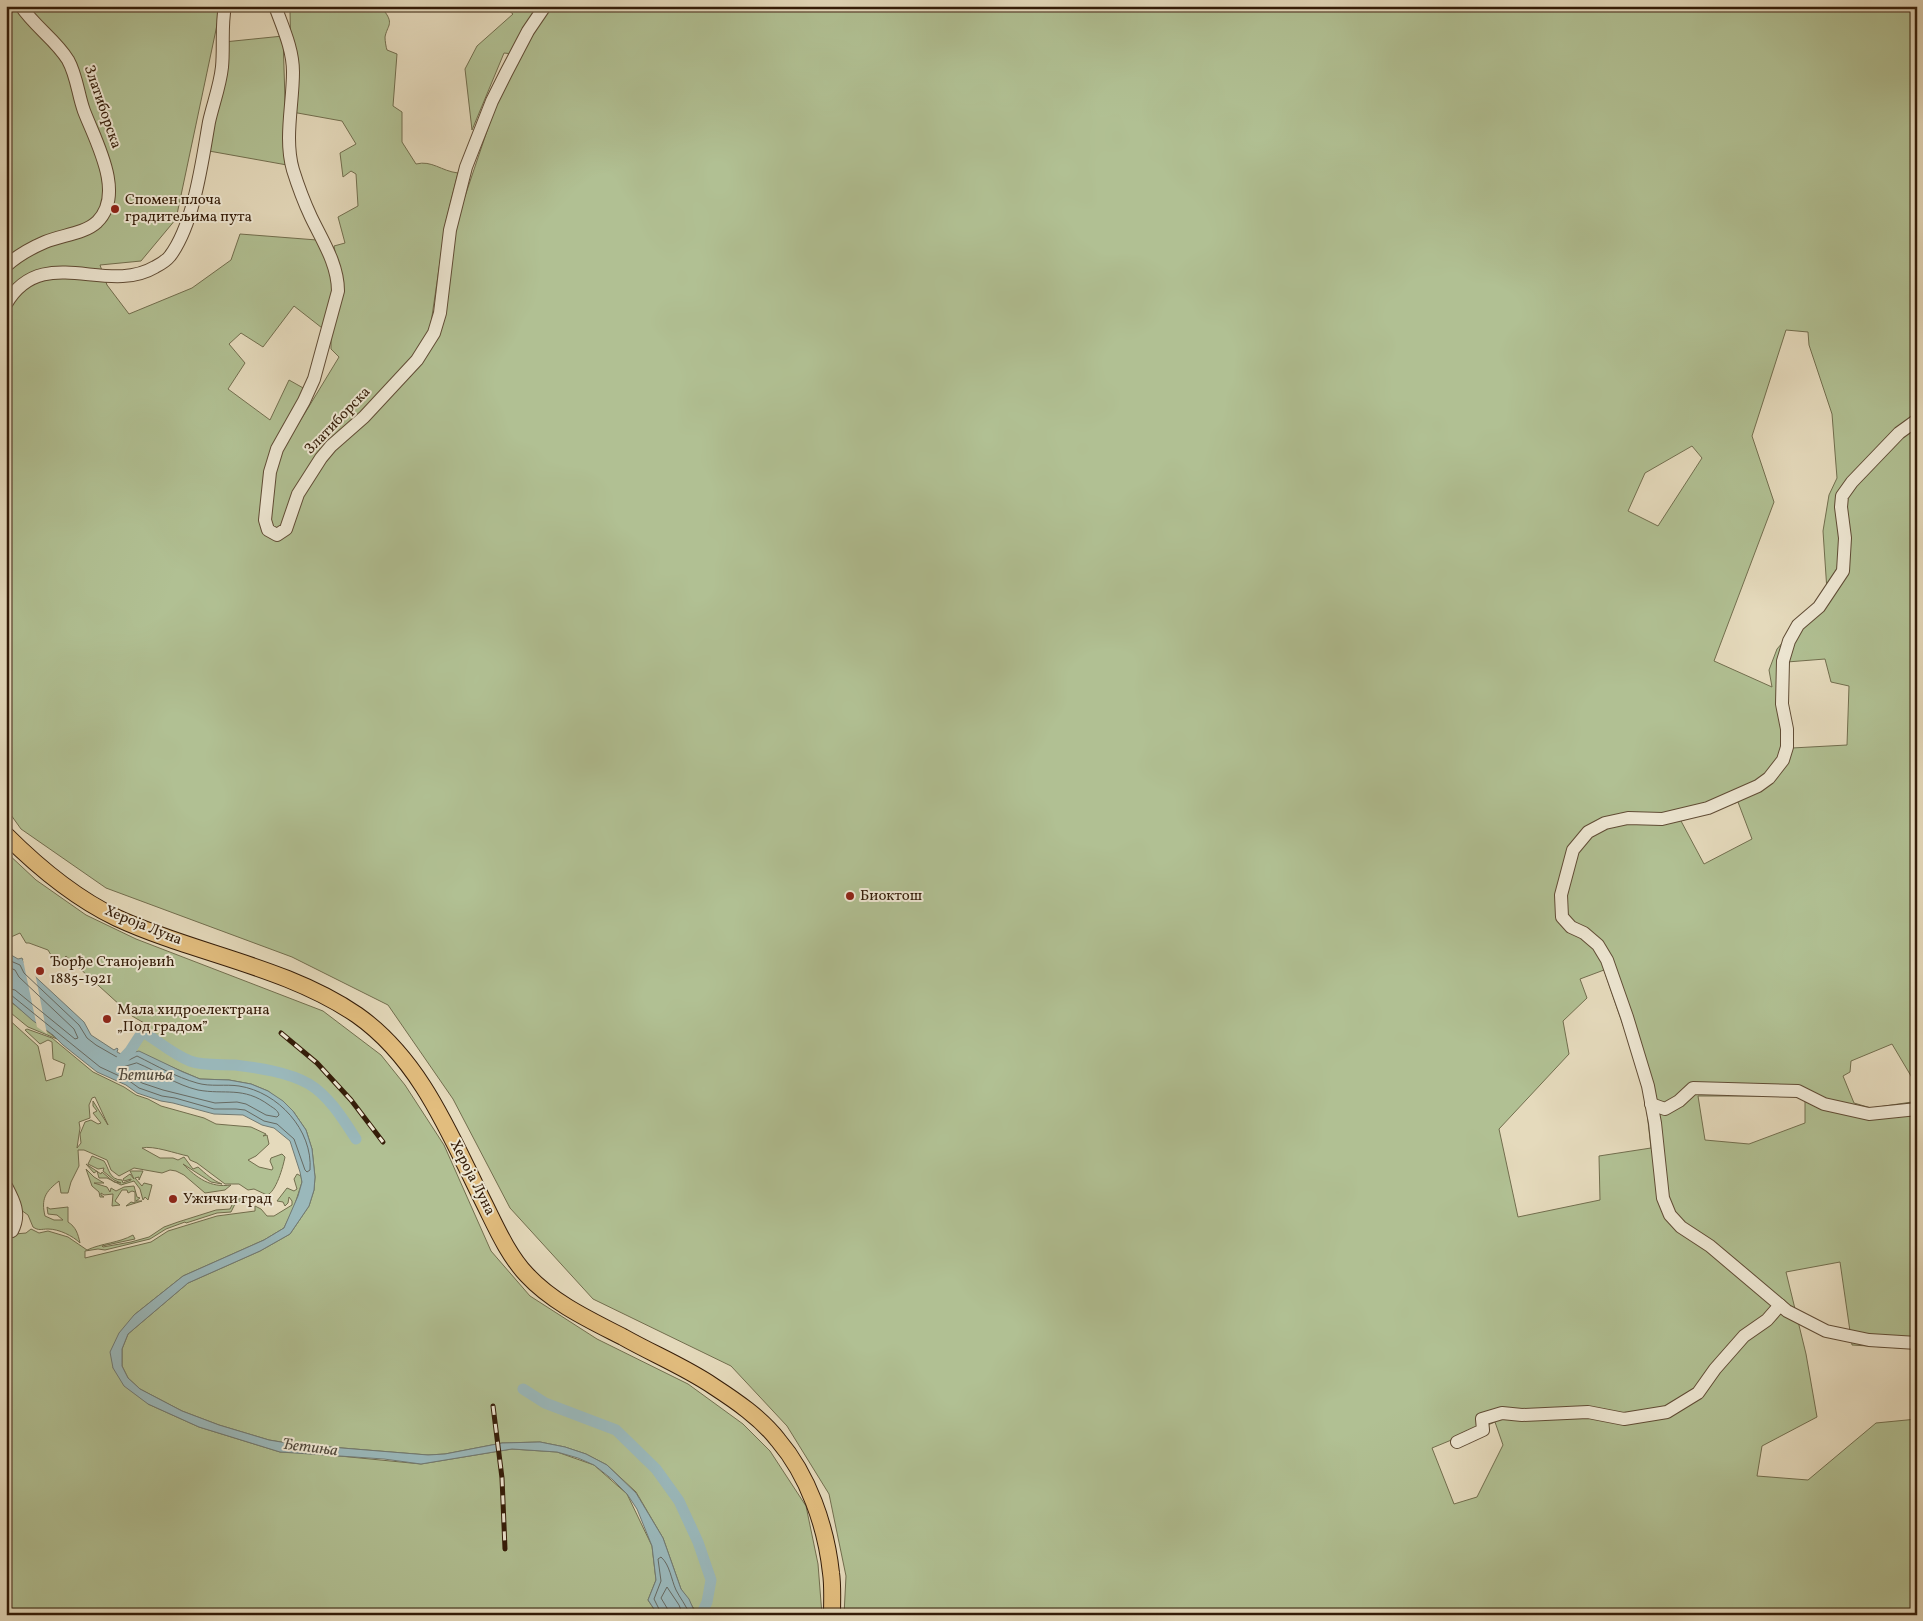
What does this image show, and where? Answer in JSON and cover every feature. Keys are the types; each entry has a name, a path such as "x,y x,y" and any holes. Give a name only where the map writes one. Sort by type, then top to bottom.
{"main road":[{"name":"Хероја Луна","path":"6,835 74,894 103,911 145,929 262,970 315,992 353,1012 381,1034 405,1060 429,1094 498,1231 516,1261 527,1274 540,1287 573,1310 713,1386 751,1414 779,1440 790,1455 808,1489 822,1526 831,1572 832,1615"}],"street":[{"name":"Златиборска","path":"6,266 32,248 92,226 101,217 109,197 102,152 84,112 70,63 62,51 20,6"},
{"path":"6,304 22,284 38,275 65,273 136,275 149,271 169,258 186,225 202,165 209,122 222,68 222,27 225,6"},
{"name":"Златиборска","path":"275,6 292,60 289,141 292,165 311,215 330,256 338,284 337,297 314,379 277,449 270,472 265,520 268,530 277,535 286,530 298,494 321,458 331,446 370,411 417,360 434,333 440,313 450,230 466,167 492,101 528,31 545,6"},
{"path":"1917,420 1899,433 1852,482 1842,496 1841,507 1846,538 1843,572 1819,607 1798,625 1789,641 1784,661 1782,704 1787,728 1787,746 1783,760 1769,778 1758,786 1708,808 1662,819 1628,818 1605,823 1588,832 1573,850 1561,895 1562,917 1572,927 1584,933 1598,945 1607,960 1648,1086 1663,1198 1670,1215 1681,1227 1710,1246 1787,1311 1826,1332 1869,1340 1917,1343"},
{"path":"1651,1104 1665,1109 1680,1101 1693,1088 1717,1088 1798,1090 1824,1104 1869,1114 1917,1109"},
{"path":"6,1186 16,1212 16,1223 12,1231"},
{"path":"1458,1442 1483,1430 1482,1419 1502,1413 1588,1412 1624,1419 1668,1412 1698,1393 1715,1369 1744,1336 1768,1320 1780,1305"}],"green space":[{"path":"6,6 221,6 176,219 141,261 100,265 107,285 129,314 192,288 231,260 240,234 317,240 341,287 334,246 345,243 338,217 358,206 356,174 351,171 343,177 340,153 356,144 342,121 292,112 290,11 309,6 389,6 385,12 389,19 389,25 385,40 387,50 397,54 393,106 402,112 402,142 416,164 427,163 458,173 446,221 431,323 460,211 513,54 504,53 472,130 465,69 477,46 513,14 503,6 1917,6 1917,959 1913,962 1915,969 1917,969 1917,1086 1892,1044 1851,1061 1850,1072 1843,1076 1854,1103 1871,1108 1912,1102 1913,1094 1917,1091 1917,1349 1852,1345 1840,1262 1786,1272 1806,1354 1817,1417 1762,1446 1757,1476 1808,1480 1876,1423 1917,1419 1917,1615 844,1615 846,1576 829,1494 787,1426 731,1366 593,1299 510,1208 453,1099 388,1005 292,957 106,888 21,829 6,808","holes":["294,306 331,335 331,349 339,357 291,436 281,429 305,389 289,380 270,420 228,389 245,363 229,344 241,333 263,347","1786,330 1808,332 1809,345 1832,414 1837,478 1829,495 1823,531 1827,591 1777,649 1769,670 1772,687 1714,661 1774,502 1752,436","1692,446 1702,458 1658,526 1628,511 1645,473","1825,659 1831,682 1849,686 1847,745 1792,748 1786,706 1787,662","1738,802 1752,839 1704,864 1681,821","1604,970 1644,1086 1651,1148 1599,1156 1600,1200 1518,1217 1499,1129 1569,1054 1563,1021 1587,998 1580,979","1698,1096 1798,1096 1805,1101 1805,1123 1749,1144 1705,1140","1495,1422 1503,1445 1477,1497 1454,1504 1432,1448"]},
{"path":"283,36 287,165 209,151 224,42"},
{"path":"6,852 36,880 86,915 136,939 323,1011 381,1055 405,1085 444,1145 491,1251 530,1296 597,1339 688,1384 743,1424 770,1451 806,1506 818,1564 822,1615 698,1615 681,1589 663,1538 636,1492 607,1465 586,1454 540,1442 502,1443 445,1454 428,1455 293,1444 269,1440 219,1425 182,1411 140,1389 128,1378 122,1366 122,1349 128,1334 188,1283 260,1251 290,1234 309,1206 314,1190 315,1177 312,1149 306,1130 293,1111 268,1091 251,1084 229,1080 200,1079 134,1051 143,1035 170,1055 193,1066 254,1071 297,1082 314,1092 325,1103 352,1140 359,1136 334,1102 310,1081 296,1074 261,1065 201,1060 189,1057 147,1030 151,1027 132,1016 66,956 60,962 48,950 26,943 20,933 11,937 6,935"},
{"path":"6,998 57,1039 28,1027 6,1009"},
{"path":"6,1017 38,1046 46,1081 62,1076 65,1064 53,1059 52,1042 48,1040 40,1044 25,1030 27,1029 52,1038 93,1072 161,1106 204,1118 216,1124 251,1127 266,1134 263,1136 267,1135 269,1144 256,1156 248,1160 259,1167 272,1170 271,1158 282,1154 285,1157 276,1184 267,1195 254,1189 248,1190 239,1184 225,1184 190,1160 188,1156 147,1147 142,1148 160,1158 178,1160 184,1157 193,1169 198,1167 212,1179 222,1184 211,1182 183,1164 204,1181 223,1186 231,1185 225,1190 205,1193 184,1175 176,1171 170,1170 162,1173 134,1168 119,1176 111,1170 107,1160 84,1150 78,1150 79,1166 68,1193 61,1193 59,1181 47,1192 44,1205 45,1216 54,1220 63,1220 57,1215 48,1214 47,1207 50,1209 68,1207 68,1222 76,1231 80,1243 70,1235 52,1229 33,1227 28,1215 21,1210 6,1180","holes":["95,1097 108,1125 93,1101 93,1106 97,1111 93,1113 101,1123 98,1124 91,1120 85,1122 80,1134 81,1143 77,1148 79,1122 90,1118 89,1105 92,1098"]},
{"path":"92,1156 104,1161 112,1176 122,1180 123,1183 131,1180 124,1181 123,1179 130,1174 134,1179 130,1171 143,1171 139,1180 139,1177 135,1178 142,1186 144,1183 152,1185 148,1200 145,1197 143,1200 140,1189 134,1181 121,1185 115,1182 121,1183 103,1171 104,1168 98,1169 88,1164"},
{"path":"86,1164 97,1171 94,1173"},
{"path":"86,1169 104,1183 94,1183 107,1187 110,1192 111,1188 116,1191 124,1187 134,1186 137,1197 140,1198 136,1201 142,1201 126,1206 131,1202 135,1203 135,1192 128,1193 127,1190 122,1190 115,1201 120,1205 112,1206 113,1194 104,1195 101,1193 104,1197 100,1197 99,1192 92,1186"},
{"path":"97,1171 101,1174 102,1172 112,1181 107,1178 99,1178"},
{"path":"297,1174 301,1176 302,1182 294,1207 284,1228 264,1240 183,1276 134,1315 113,1368 148,1404 199,1427 280,1452 299,1452 421,1464 512,1449 557,1452 594,1465 627,1494 652,1546 656,1580 648,1600 658,1615 6,1615 6,1192 15,1234 26,1233 31,1229 39,1233 48,1231 68,1237 87,1250 133,1235 135,1239 102,1246 131,1242 149,1237 164,1227 216,1210 230,1209 234,1201 247,1196 250,1199 236,1202 231,1212 217,1213 185,1222 166,1229 150,1239 105,1250 85,1251 85,1258 151,1242 168,1231 217,1216 255,1211 255,1206 261,1209 267,1216 274,1216 292,1205 289,1197 288,1203 285,1206 283,1202 277,1201 287,1188 294,1191 297,1189 294,1179"}],"water":[{"name":"Ђетиња","path":"6,952 18,959 22,958 27,969 84,1022 91,1035 114,1050 117,1048 117,1052 123,1055 139,1051 200,1079 229,1080 251,1084 268,1091 283,1101 293,1111 306,1130 312,1149 315,1177 314,1190 309,1206 290,1234 260,1251 188,1283 128,1334 122,1349 122,1366 128,1378 140,1389 182,1411 219,1425 269,1440 293,1444 428,1455 445,1454 502,1443 540,1442 586,1454 607,1465 636,1493 663,1538 681,1589 689,1599 696,1615 658,1615 648,1600 656,1580 652,1546 637,1509 627,1494 613,1480 594,1465 578,1458 557,1452 512,1449 421,1464 384,1459 280,1452 199,1427 148,1404 124,1386 113,1368 110,1352 119,1333 134,1315 183,1276 264,1240 284,1228 302,1182 300,1172 290,1141 274,1128 262,1125 243,1115 214,1114 161,1101 137,1093 126,1085 97,1072 6,997"}],"pier":[{"path":"23,960 26,960 29,968 35,973 47,1034 37,1027"}],"waterway":[{"path":"145,1033 172,1052 190,1061 201,1064 235,1065 263,1069 309,1084 329,1101 356,1139"},
{"path":"117,1065 130,1051 141,1034"},
{"path":"523,1389 545,1403 616,1430 656,1469 679,1501 698,1542 711,1580 707,1602 701,1615"}],"railway":[{"path":"281,1033 317,1063 351,1100 383,1142"},
{"path":"493,1406 502,1478 505,1549"}],"place":[{"name":"Спомен плоча градитељима пута","path":"115,209"},
{"name":"Биоктош","path":"850,896"},
{"name":"Ђорђе Станојевић 1885-1921","path":"40,971"},
{"name":"Мала хидроелектрана „Под градом”","path":"107,1019"},
{"name":"Ужички град","path":"173,1199"}]}
